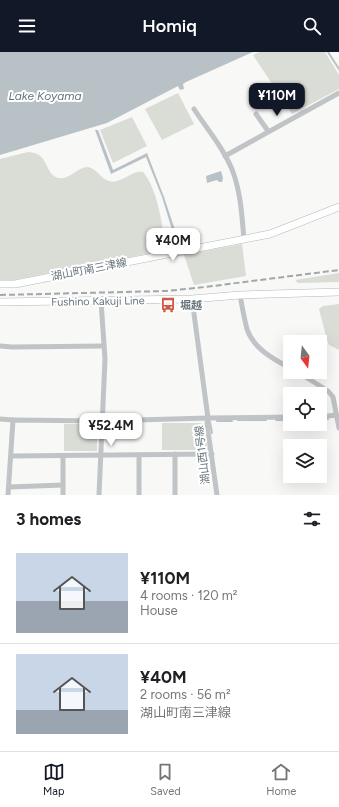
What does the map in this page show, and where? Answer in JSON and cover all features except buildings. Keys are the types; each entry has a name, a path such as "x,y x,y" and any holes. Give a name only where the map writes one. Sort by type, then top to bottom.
{"street":[{"path":"225,156 339,93"},
{"path":"194,109 225,156 233,172 239,197 244,240"},
{"path":"256,114 268,131"},
{"name":"湖山町南三津線","path":"0,284 15,284 203,246 244,240 270,234 339,207"},
{"name":"Fushino Kakuji Line","path":"0,302 192,299 240,295 339,292"},
{"path":"240,295 247,330 254,342 272,358 283,364"},
{"path":"192,299 208,418 283,417"},
{"path":"99,495 105,359 101,301"},
{"path":"0,346 104,346"},
{"path":"309,379 328,391 333,397 339,428"},
{"name":"湖山西1号線","path":"0,419 102,421 208,418 207,424 217,495"},
{"path":"8,495 13,420"},
{"path":"175,454 175,495"},
{"path":"11,456 212,454"},
{"path":"139,455 139,495"},
{"path":"63,456 63,495"},
{"path":"9,486 63,485"}],"shaded area":[{"path":"259,52 325,52 339,75 339,89 292,114 253,55"},
{"path":"178,93 194,124 162,140 145,109"},
{"path":"132,117 147,146 113,163 100,130"},
{"path":"28,152 35,153 40,156 51,173 59,178 66,177 85,167 92,168 105,179 112,182 120,180 136,172 143,172 153,189 159,208 167,248 166,250 8,281 0,281 0,159"},
{"path":"242,244 246,276 194,285 184,255"},
{"path":"339,273 339,282 298,283 295,280"},
{"path":"339,304 339,350 329,345 327,340 327,335 326,335 319,309 323,306"},
{"path":"162,423 203,423 208,450 162,450"},
{"path":"64,424 97,424 97,451 64,451"}],"water":[{"name":"Lake Koyama","path":"0,52 253,52 186,82 183,84 184,89 180,90 178,86 107,123 0,155"},
{"path":"95,130 98,130 113,170 147,153 180,245 177,246 162,197 146,157 111,174"},
{"path":"221,171 223,178 222,182 217,180 207,183 206,176"}],"waterway":[{"path":"328,52 339,69"},
{"path":"238,420 266,420"},
{"path":"276,420 283,420"},
{"path":"217,421 232,421"},
{"path":"210,422 212,433"}],"railway":[{"path":"0,295 166,291 339,270"}],"place":[{"name":"堀越","path":"168,305"}]}
